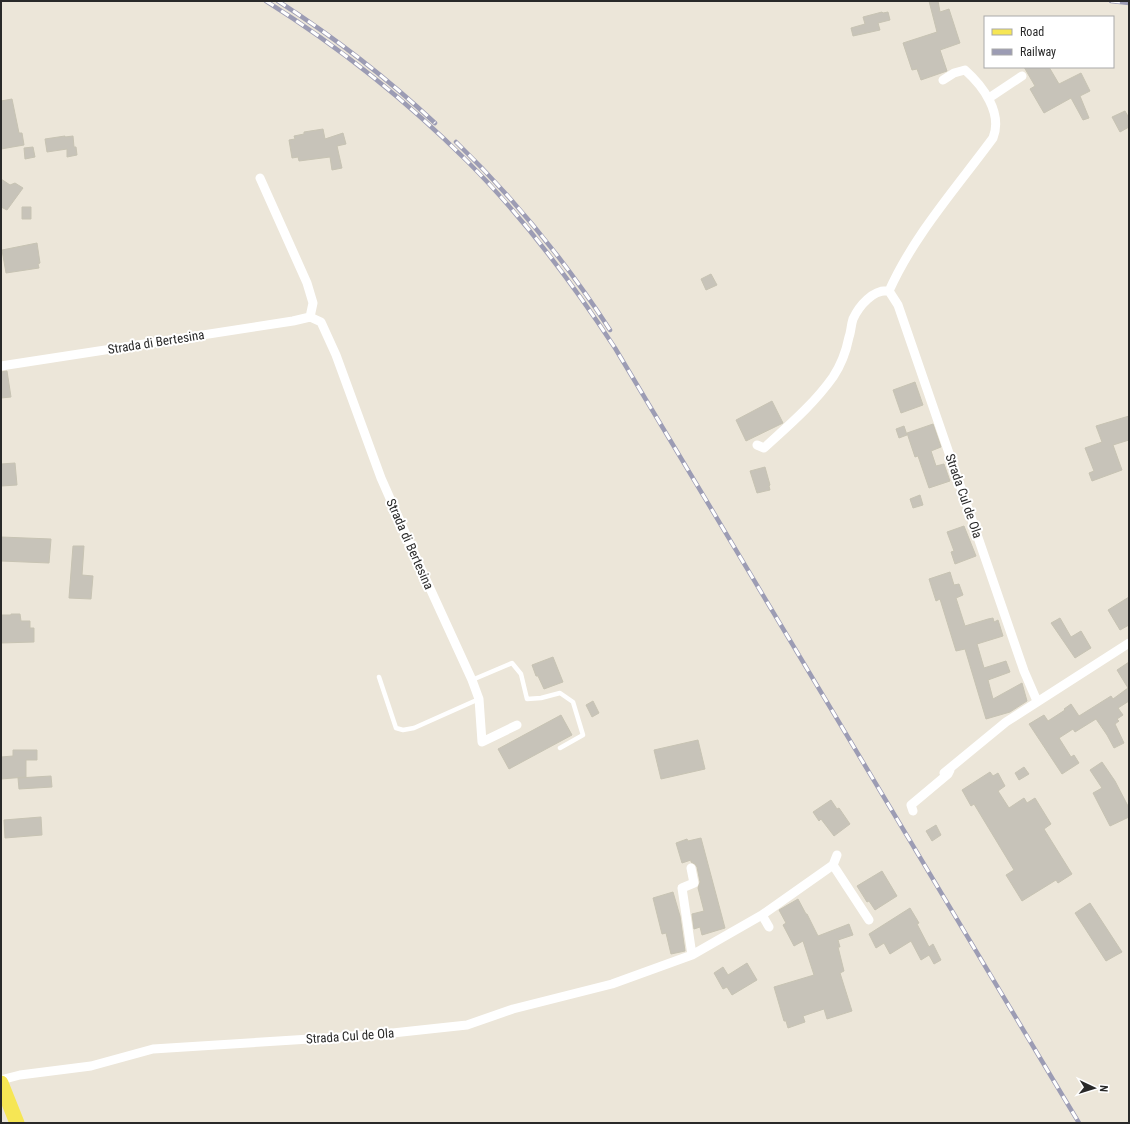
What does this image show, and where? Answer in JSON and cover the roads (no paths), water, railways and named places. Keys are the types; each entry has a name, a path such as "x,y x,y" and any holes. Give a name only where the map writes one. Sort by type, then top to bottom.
{"main road":[{"path":"1,1083 17,1123"},
{"path":"1,1110 5,1123"}],"street":[{"path":"757,445 764,448 815,399 833,377 841,363 853,320 866,301 876,293 884,290 889,291 899,269 992,138 996,124 994,115 989,98 976,79 965,70 954,73 943,80"},
{"path":"989,98 1022,76"},
{"path":"260,178 307,283 313,303 310,317"},
{"name":"Strada Cul de Ola","path":"889,291 898,305 1024,671 1037,701"},
{"name":"Strada di Bertesina","path":"1,366 310,317 321,322 336,355 382,478 426,580 472,680 479,699 482,742 517,725"},
{"path":"944,773 1006,722 1129,643"},
{"path":"913,812 912,805 936,789 948,774 951,766"},
{"path":"837,855 833,865 869,920"},
{"name":"Strada Cul de Ola","path":"1,1080 20,1075 91,1066 153,1049 374,1035 467,1025 513,1009 612,984 692,955 762,915 833,865"},
{"path":"691,868 694,883 682,888 692,955"},
{"path":"762,915 769,926"}],"lane":[{"path":"472,680 512,663 521,674 528,699 541,698 560,693 573,702 583,735 560,748"},
{"path":"379,677 396,728 403,730 414,728 479,699"}],"railway":[{"path":"266,1 320,37 371,75 444,138 508,204 564,274 615,348 1079,1123"},
{"path":"278,1 359,58 435,123"},
{"path":"1111,1 1129,3"},
{"path":"456,142 519,208 576,280 610,330"}]}
